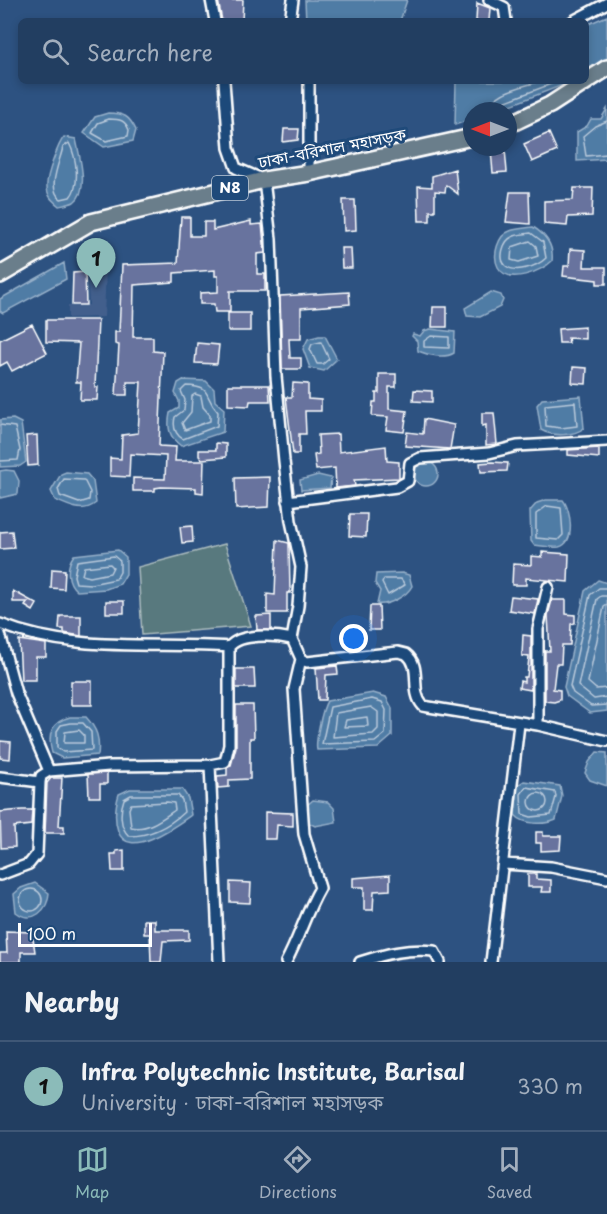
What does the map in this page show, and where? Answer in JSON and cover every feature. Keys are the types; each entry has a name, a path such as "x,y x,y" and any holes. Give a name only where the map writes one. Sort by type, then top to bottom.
{"highway":[{"path":"589,80 607,68"},
{"path":"517,121 550,105 582,84"},
{"name":"ঢাকা-বরিশাল মহাসড়ক","path":"0,274 91,222 264,180 309,173 463,139"}],"street":[{"path":"210,0 214,18"},
{"path":"290,18 293,0"},
{"path":"489,0 504,7 506,18"},
{"path":"579,18 607,3"},
{"path":"224,84 229,148 236,168 264,180 271,238 276,376 288,501 300,567 298,606 292,639 301,659 294,689 304,834 320,888 286,962"},
{"path":"309,84 309,173"},
{"path":"288,501 397,487 408,481 410,463 420,458 489,453 517,446 607,441"},
{"path":"538,725 538,629 548,587"},
{"path":"0,624 57,640 99,645 176,644 229,647"},
{"path":"0,634 16,693 49,771"},
{"path":"0,875 30,864 37,854 40,782 41,776 49,771 109,766 210,765 225,762 228,754 229,647 233,642 242,639 292,639"},
{"path":"301,659 307,662 327,662 388,653 406,654 415,667 416,694 423,706 519,724 538,725 607,741"},
{"path":"491,962 519,724"},
{"path":"210,765 219,962"},
{"path":"0,777 40,782"},
{"path":"504,864 551,867 607,878"},
{"path":"360,962 387,953 418,949 434,951 440,962"}],"shaded area":[{"path":"106,268 104,317 68,318 68,306 89,305 87,270"}],"green space":[{"path":"225,544 251,626 142,635 138,567"}],"water":[{"path":"305,0 407,0 401,18 306,18"},
{"path":"607,16 607,59 589,71 589,24"},
{"path":"456,84 565,84 517,103 463,102 463,122 455,125"},
{"path":"607,109 607,159 577,161 577,132 587,126 591,119 601,119"},
{"path":"108,113 122,115 131,121 136,130 133,141 104,147 84,133 95,117"},
{"path":"64,137 76,139 82,181 79,197 74,202 59,206 49,195 47,182 53,161"},
{"path":"533,227 548,241 552,250 552,261 541,269 525,275 503,273 496,262 499,241 506,233 513,230"},
{"path":"64,263 66,279 3,313 0,311 0,299"},
{"path":"491,292 501,295 503,300 500,307 480,317 467,316 465,308"},
{"path":"430,329 455,332 454,353 441,356 418,351 417,341 412,336 413,334 420,336 424,331"},
{"path":"325,336 337,359 324,371 310,368 303,349 308,339"},
{"path":"183,380 206,381 214,389 215,401 224,409 223,432 181,446 171,436 169,423 170,413 179,408 179,401 175,393 178,383"},
{"path":"581,396 584,428 575,433 563,435 541,430 537,405 542,399"},
{"path":"13,419 21,423 26,462 20,466 0,467 0,420"},
{"path":"426,462 434,466 438,474 434,482 426,486 418,482 414,474 418,466"},
{"path":"0,471 14,471 19,481 18,494 0,498"},
{"path":"66,472 87,474 93,481 96,503 81,508 55,500 51,491 61,474"},
{"path":"318,475 331,478 330,488 301,490 300,480"},
{"path":"546,500 563,500 570,518 568,539 559,547 534,545 531,541 530,511 537,503"},
{"path":"118,550 126,557 126,574 120,584 106,589 77,591 73,587 68,574 74,555"},
{"path":"376,574 409,575 412,586 410,590 392,602 377,604 380,591 375,583"},
{"path":"598,580 607,583 607,711 590,713 567,696 564,687 585,591"},
{"path":"373,693 386,697 392,708 392,736 378,748 317,750 319,726 327,701"},
{"path":"70,717 86,717 90,721 97,734 98,755 62,758 52,753 50,735 52,730 58,722"},
{"path":"597,752 607,753 607,786 590,780 585,773 589,762"},
{"path":"524,781 560,786 562,796 556,820 534,823 524,821 515,815 518,785"},
{"path":"130,789 182,789 188,798 191,815 153,838 132,843 123,839 118,831 116,817 119,794"},
{"path":"313,800 328,802 334,808 336,822 315,826 309,823 305,807"},
{"path":"35,883 49,893 46,905 34,916 22,916 16,912 14,894 21,888"}],"building":[{"path":"218,0 243,0 242,18 221,18"},
{"path":"477,3 490,8 489,18 476,18"},
{"path":"284,129 299,129 298,140 283,142"},
{"path":"549,133 557,151 532,162 524,144"},
{"path":"492,156 506,156 507,172 493,173"},
{"path":"455,169 458,194 446,185 445,192 435,191 435,211 430,211 430,221 419,221 418,186 432,187 432,176"},
{"path":"574,188 593,188 592,216 568,217 567,226 544,224 544,201 573,200"},
{"path":"510,192 529,192 530,224 506,222"},
{"path":"343,200 355,200 356,230 344,231"},
{"path":"181,217 190,217 190,236 204,236 204,222 213,222 213,230 251,221 251,225 262,224 265,253 257,254 257,274 265,274 265,291 230,291 230,312 215,312 214,304 200,304 200,293 218,292 218,276 215,276 215,270 174,273 174,282 134,285 133,337 153,337 153,351 163,352 159,446 176,447 175,461 204,461 203,493 196,492 196,488 161,487 155,488 155,491 133,491 133,478 165,479 166,456 130,454 129,477 110,476 110,458 121,459 122,435 138,433 141,382 127,382 127,395 116,395 119,345 115,344 115,332 119,332 122,265 178,263"},
{"path":"341,248 351,248 352,268 342,268"},
{"path":"570,249 585,250 584,267 606,267 606,284 597,284 597,280 563,276 564,266 569,266"},
{"path":"85,272 86,305 72,305 73,273"},
{"path":"349,292 350,304 301,308 301,339 289,339 290,358 301,358 301,369 282,369 280,296"},
{"path":"433,307 447,307 447,327 432,327"},
{"path":"228,313 250,313 250,331 228,331"},
{"path":"46,320 98,320 95,387 98,387 97,400 80,400 81,382 76,382 79,343 46,342"},
{"path":"32,324 47,353 12,371 7,362 0,366 0,340"},
{"path":"585,327 585,339 568,338 569,343 559,343 558,329"},
{"path":"197,343 219,345 217,364 195,363"},
{"path":"573,367 587,368 586,384 572,383"},
{"path":"379,374 396,374 396,387 389,387 389,409 407,411 404,432 386,430 388,417 372,416 373,402 376,402 376,393 379,393"},
{"path":"293,383 308,384 308,399 321,400 321,411 305,411 306,434 299,434 299,454 293,454 286,397 292,397"},
{"path":"228,385 269,385 270,401 250,401 249,406 228,405"},
{"path":"414,390 432,391 432,402 413,401"},
{"path":"482,413 494,413 497,444 486,445 486,425 482,426"},
{"path":"424,419 454,425 450,449 405,446 407,432 423,434"},
{"path":"338,434 339,452 386,446 387,461 399,462 399,478 354,480 355,486 336,488 335,468 316,470 314,455 319,454 318,435"},
{"path":"37,435 38,465 28,466 26,436"},
{"path":"216,443 226,444 226,457 202,459 199,456 199,450 216,450"},
{"path":"599,448 599,458 568,455 568,450"},
{"path":"480,463 508,463 507,471 481,472"},
{"path":"270,477 269,507 236,509 235,478"},
{"path":"350,514 367,514 366,537 349,536"},
{"path":"192,526 193,542 182,543 180,527"},
{"path":"12,531 14,548 0,549 0,532"},
{"path":"277,540 289,543 290,593 287,593 287,613 267,613 267,594 275,595"},
{"path":"542,552 569,554 568,582 526,578 526,585 512,585 513,564 531,565 531,556 542,557"},
{"path":"52,569 65,570 64,589 51,588"},
{"path":"13,591 37,604 33,611 25,606 28,602 13,602"},
{"path":"511,596 538,599 535,614 509,610"},
{"path":"552,600 566,600 566,614 575,615 575,623 571,624 570,645 562,645 561,664 556,664 553,689 560,690 560,700 554,702 545,701 545,651 550,651 548,615"},
{"path":"106,601 124,601 124,613 106,613"},
{"path":"370,606 379,606 380,630 369,630"},
{"path":"271,615 271,630 257,630 256,616"},
{"path":"60,616 81,616 81,636 64,633 64,629 59,629"},
{"path":"523,635 531,636 531,690 519,688 520,681 524,682 524,677 527,677 529,657 522,656"},
{"path":"19,640 46,644 46,657 36,657 36,680 21,680"},
{"path":"337,666 338,674 326,675 325,700 318,700 316,668"},
{"path":"236,669 254,669 255,688 236,688"},
{"path":"71,681 92,681 92,705 71,705"},
{"path":"236,705 253,705 254,738 250,738 250,779 229,780 229,787 218,788 217,776 227,775 227,768 231,765 236,747"},
{"path":"0,741 11,742 10,759 0,758"},
{"path":"107,773 107,784 100,784 100,797 89,797 88,774"},
{"path":"51,778 62,778 59,826 64,826 64,833 45,833 47,783"},
{"path":"32,810 31,825 14,827 15,847 1,848 0,812"},
{"path":"265,812 293,813 293,826 277,825 276,839 265,839"},
{"path":"536,832 543,832 543,836 561,836 560,850 541,851 541,843 536,843"},
{"path":"124,850 124,871 112,871 111,854"},
{"path":"528,874 536,874 536,879 551,880 551,892 541,892 542,887 528,887"},
{"path":"390,875 390,890 374,891 373,910 364,910 364,887 353,887 353,878"},
{"path":"230,882 251,883 250,903 230,902"},
{"path":"144,920 155,920 155,930 189,930 189,940 163,941 161,962 151,962 150,934 144,934"},
{"path":"6,931 32,932 35,952 21,952 21,962 0,962 0,953 7,953"}],"place":[{"name":"Infra Polytechnic Institute, Barisal","path":"96,288"}]}
